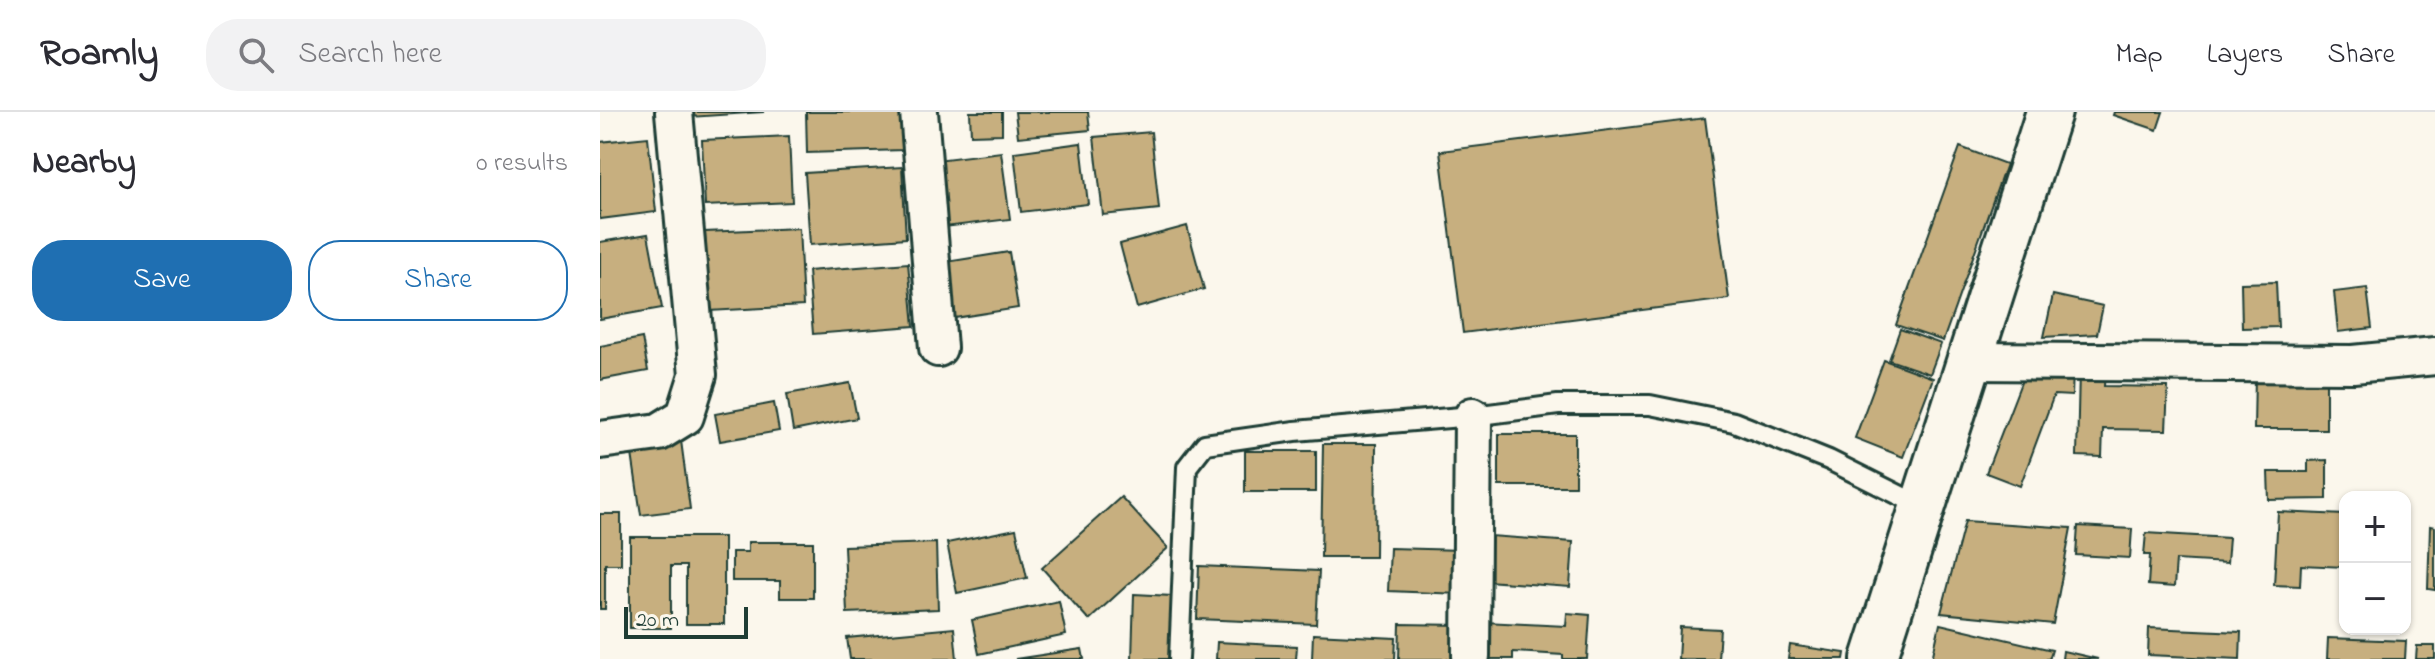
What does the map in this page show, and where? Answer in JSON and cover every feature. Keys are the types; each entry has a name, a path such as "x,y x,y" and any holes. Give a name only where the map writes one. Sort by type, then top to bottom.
{"street":[{"path":"600,440 659,432 685,416 698,375 674,112"},
{"path":"919,112 938,348"},
{"path":"1874,659 2049,112"},
{"path":"1969,361 2353,364 2435,356"},
{"path":"1471,656 1473,416"}],"lane":[{"path":"1179,659 1187,467 1205,444 1295,431 1473,416 1558,405 1650,405 1734,422 1829,460 1923,507"}],"building":[{"path":"689,112 764,112 690,117"},
{"path":"806,112 902,112 903,150 807,153"},
{"path":"970,112 1002,112 1002,134 971,135"},
{"path":"1015,112 1088,112 1090,130 1018,137"},
{"path":"2114,112 2163,112 2157,130 2113,115"},
{"path":"1705,118 1729,299 1463,333 1440,151"},
{"path":"1151,132 1159,209 1103,215 1094,137"},
{"path":"789,136 792,202 705,206 702,140"},
{"path":"648,137 656,212 600,219 600,142"},
{"path":"1081,143 1088,204 1021,212 1014,152"},
{"path":"1960,147 2006,164 1943,341 1896,325"},
{"path":"1001,152 1010,219 945,227 936,160"},
{"path":"902,167 906,238 810,245 805,173"},
{"path":"1187,226 1204,289 1137,308 1120,244"},
{"path":"799,228 803,306 709,311 705,232"},
{"path":"648,234 662,308 600,319 600,242"},
{"path":"1009,252 1018,308 948,319 940,263"},
{"path":"908,263 914,326 813,334 808,271"},
{"path":"2276,282 2278,327 2242,328 2241,283"},
{"path":"2367,288 2372,328 2338,332 2334,292"},
{"path":"2053,295 2103,306 2097,334 2044,337"},
{"path":"1900,329 1941,344 1930,374 1889,360"},
{"path":"642,338 648,371 600,380 600,346"},
{"path":"1884,360 1933,378 1903,457 1855,438"},
{"path":"2027,367 2073,370 2072,396 2054,395 2020,486 1986,473"},
{"path":"2079,371 2105,372 2104,386 2168,387 2166,430 2103,429 2102,457 2077,456"},
{"path":"2255,375 2326,376 2326,429 2254,429"},
{"path":"850,383 857,418 793,431 787,394"},
{"path":"774,403 779,431 720,441 715,414"},
{"path":"680,433 690,509 641,515 630,440"},
{"path":"1499,434 1575,434 1575,486 1499,486"},
{"path":"1323,444 1376,444 1375,557 1321,557"},
{"path":"1245,451 1316,451 1316,492 1245,492"},
{"path":"2327,460 2327,499 2269,500 2268,472 2308,472 2308,461"},
{"path":"1121,497 1168,548 1089,620 1042,568"},
{"path":"2278,512 2339,515 2339,567 2301,565 2300,586 2274,585"},
{"path":"600,514 621,514 621,564 605,564 605,609 600,609"},
{"path":"1965,521 2071,528 2053,624 1941,613"},
{"path":"2078,526 2132,529 2130,558 2076,555"},
{"path":"2430,526 2435,527 2435,590 2428,589"},
{"path":"1016,529 1027,578 957,593 947,543"},
{"path":"2146,533 2229,538 2227,563 2176,560 2174,587 2148,585 2150,555 2144,555"},
{"path":"1490,536 1573,542 1570,587 1487,581"},
{"path":"630,537 724,537 724,624 686,624 686,566 671,566 671,628 630,628"},
{"path":"748,542 813,542 813,598 780,598 780,581 732,581 732,552 748,552"},
{"path":"936,543 938,609 847,613 844,546"},
{"path":"1390,548 1462,550 1460,594 1388,591"},
{"path":"1199,566 1319,571 1316,624 1197,619"},
{"path":"1134,594 1172,596 1170,659 1132,659"},
{"path":"1059,601 1066,635 979,654 972,620"},
{"path":"1567,613 1590,615 1587,659 1513,652 1513,659 1483,659 1485,622 1566,626"},
{"path":"1400,624 1462,625 1461,659 1399,659"},
{"path":"1940,624 2052,650 2049,659 1932,659"},
{"path":"1680,627 1720,629 1718,659 1678,659"},
{"path":"954,628 957,659 850,659 847,638"},
{"path":"2149,628 2241,632 2240,659 2148,655"},
{"path":"1313,634 1396,638 1395,659 1312,659"},
{"path":"2328,638 2406,641 2405,659 2327,659"},
{"path":"1217,642 1297,646 1296,659 1216,659"},
{"path":"1790,645 1845,653 1844,659 1788,659"},
{"path":"2417,646 2435,646 2435,659 2416,659"},
{"path":"1082,649 1084,659 1015,659"},
{"path":"2063,651 2098,659 2062,659"}]}
